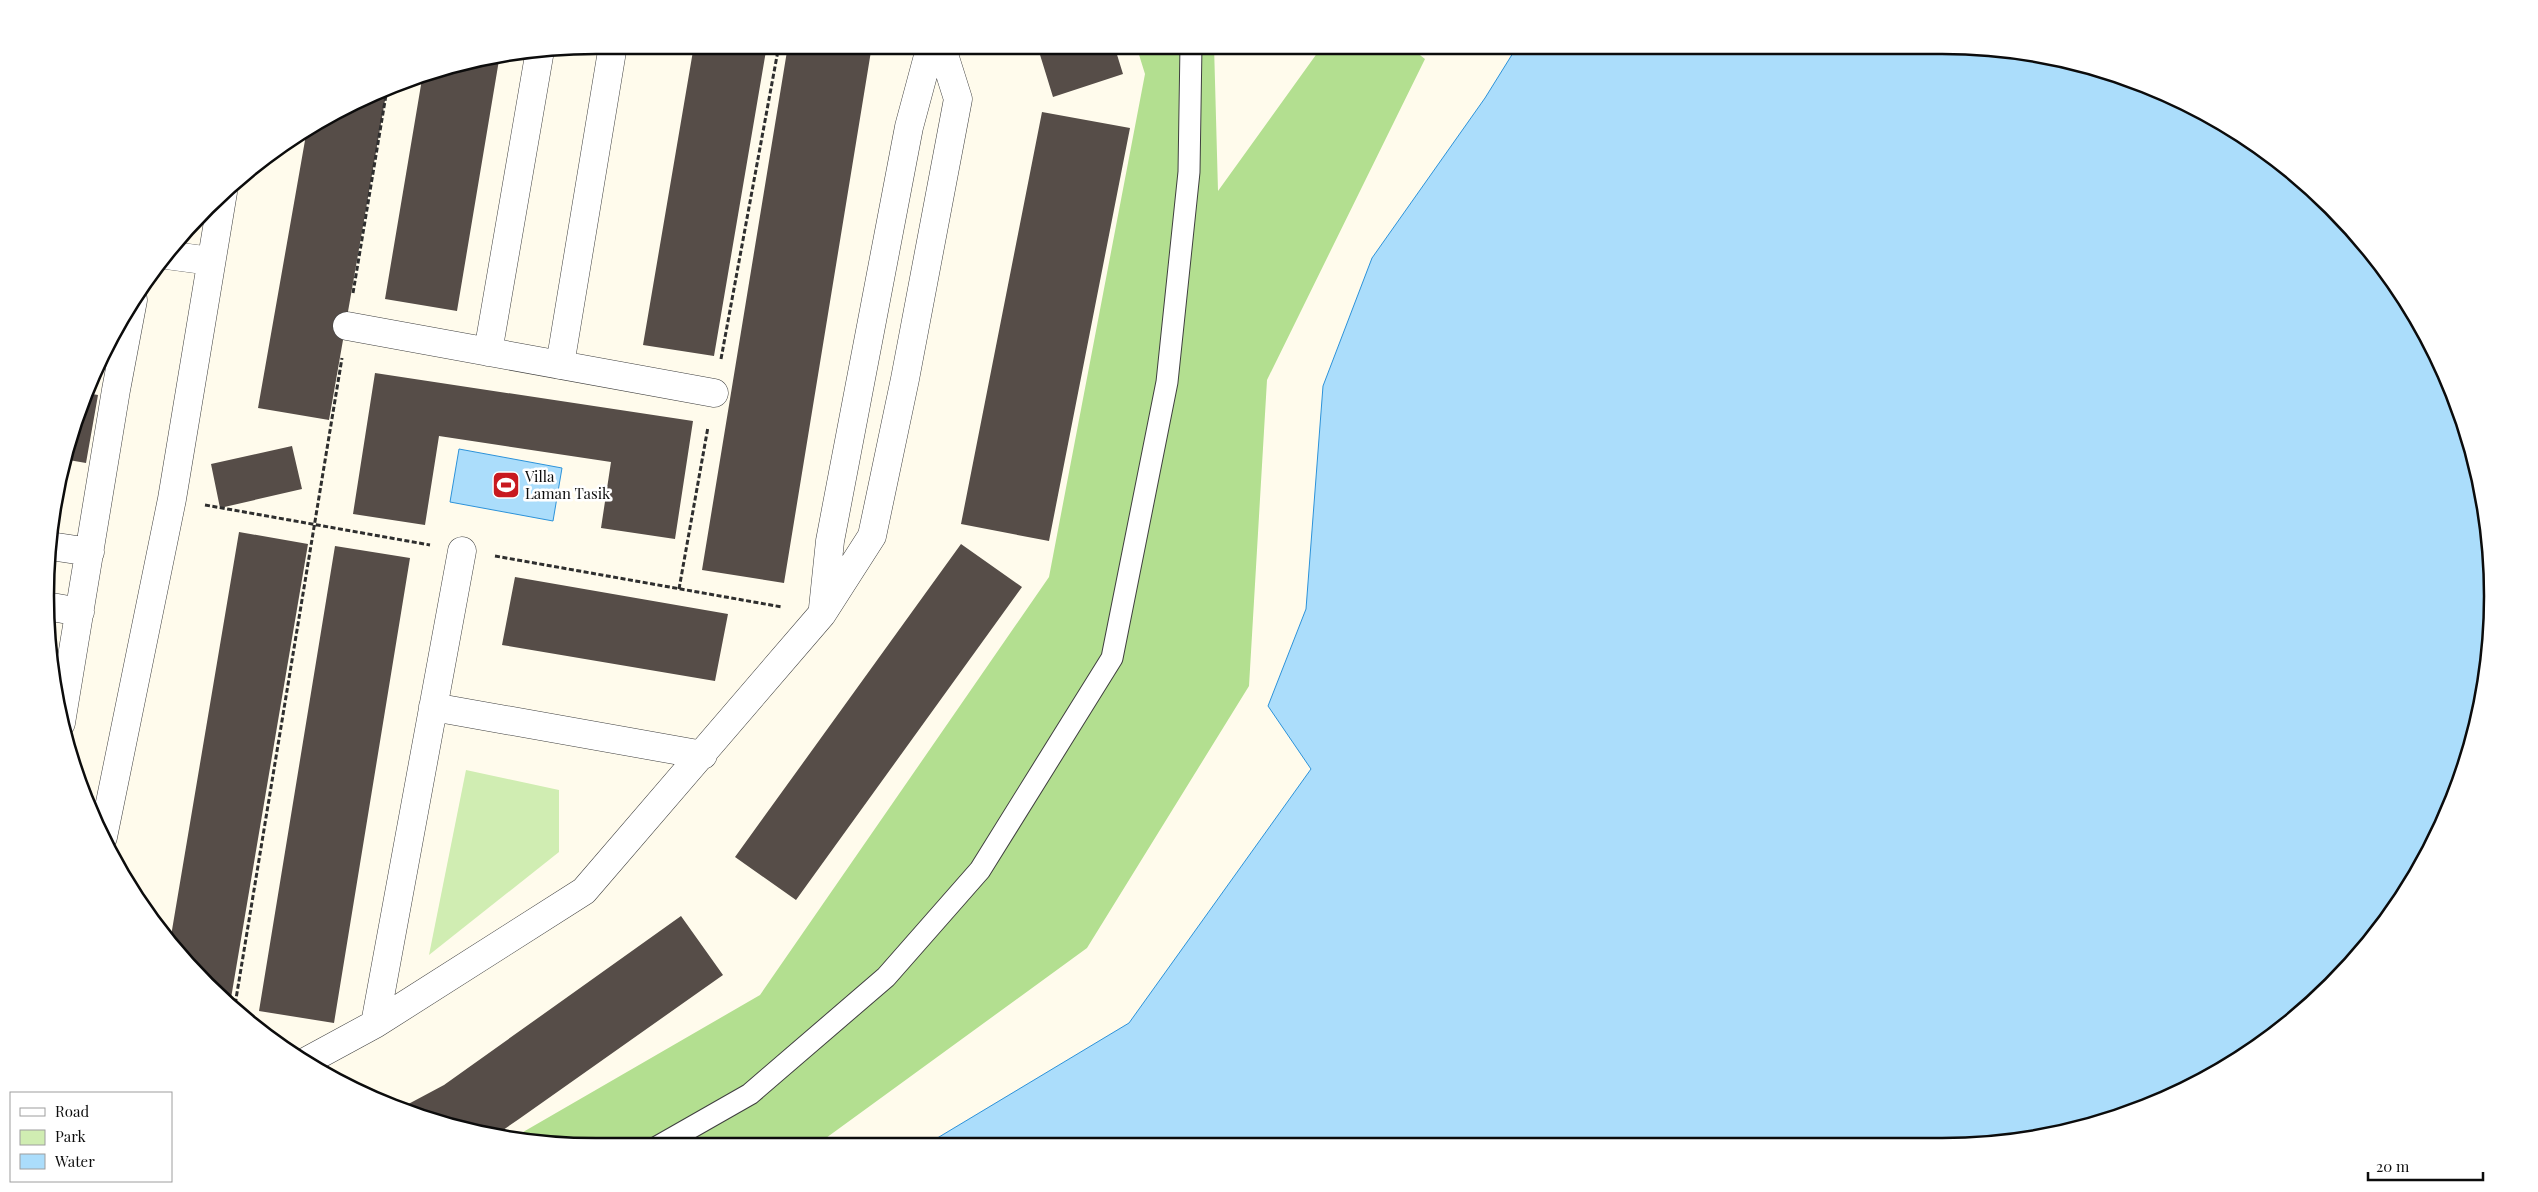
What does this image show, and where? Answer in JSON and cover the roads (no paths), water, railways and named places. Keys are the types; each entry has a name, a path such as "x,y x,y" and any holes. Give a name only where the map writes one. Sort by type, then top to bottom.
{"street":[{"path":"560,365 612,54"},
{"path":"822,614 830,541 904,156 929,54"},
{"path":"312,1058 375,1024 584,891 703,755 822,614 872,536 903,389 958,99 944,54"},
{"path":"488,352 539,57"},
{"path":"105,826 172,499 221,205"},
{"path":"174,256 211,261"},
{"path":"64,703 129,320"},
{"path":"348,326 714,393"},
{"path":"56,547 90,552"},
{"path":"375,1024 462,551"},
{"path":"54,607 80,612"},
{"path":"433,707 703,755"}],"lane":[{"path":"673,1138 750,1094 886,977 980,870 1112,658 1167,382 1189,172 1191,54"}],"water":[{"path":"1512,54 1942,54 2013,58 2082,72 2116,83 2150,95 2213,126 2243,145 2300,188 2350,238 2393,295 2412,325 2443,388 2455,422 2466,456 2480,525 2484,596 2483,631 2480,667 2466,736 2443,804 2428,836 2412,867 2372,926 2350,954 2300,1004 2243,1047 2213,1066 2150,1097 2082,1120 2013,1134 1942,1138 937,1138 1129,1023 1311,769 1268,706 1306,609 1323,386 1372,258 1485,98"},
{"name":"Villa Laman Tasik","path":"459,449 562,468 553,521 450,502"}],"place":[{"name":"Villa Laman Tasik","path":"506,485"}]}
